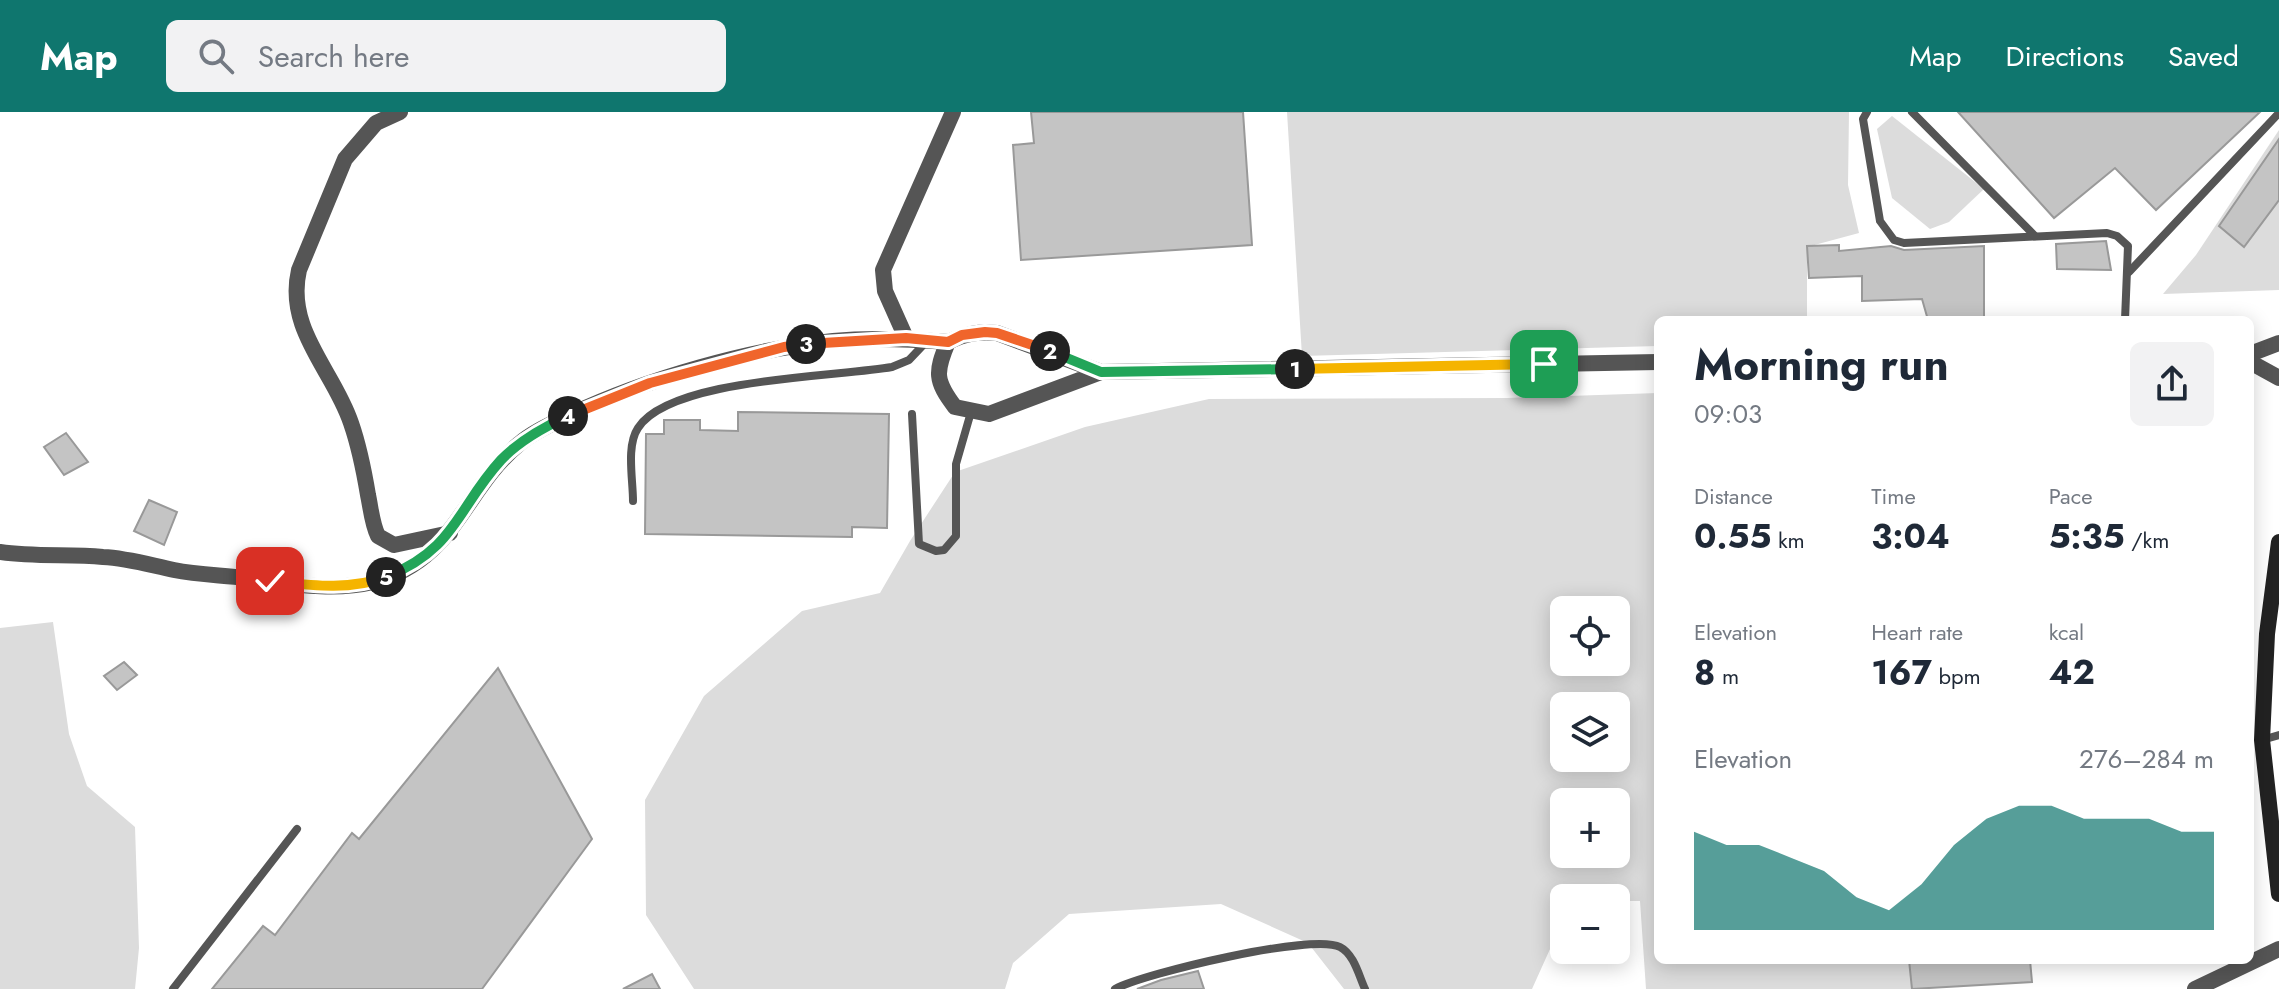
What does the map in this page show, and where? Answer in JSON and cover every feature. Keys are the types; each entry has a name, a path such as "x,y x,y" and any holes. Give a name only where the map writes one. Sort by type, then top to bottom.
{"street":[{"path":"400,112 376,123 345,159 299,270 297,300 306,338 344,402 378,536 394,545 450,533"},
{"path":"906,338 885,291 883,270 953,112"},
{"path":"0,552 26,556 103,556 177,570 327,587 372,582 414,564 432,551 450,533 500,462 521,442 592,405 650,383 784,347 835,340 906,338 948,342 976,332 997,333 1101,372"},
{"path":"948,342 939,362 938,380 955,407 989,414 1101,372 1654,362"},
{"path":"2254,352 2279,343"},
{"path":"2254,364 2279,378"},
{"path":"2279,542 2267,634 2262,740 2279,894"},
{"path":"2254,961 2279,949"},
{"path":"2195,989 2248,964"}],"lane":[{"path":"1867,112 1863,119 1880,221 1894,240 1904,243 2107,233 2117,236 2128,246 2125,316"},
{"path":"1912,112 2035,236"},
{"path":"2128,273 2279,113"},
{"path":"633,501 633,441 639,426 657,411 709,390 773,379 892,367 909,360 928,340"},
{"path":"912,414 919,544 936,551 944,550 956,536 956,464 971,412"},
{"path":"2262,740 2279,735"},
{"path":"173,989 297,829"},
{"path":"1115,989 1130,981 1207,960 1331,944 1344,950 1365,989"}],"shaded area":[{"path":"1287,112 1849,112 1848,185 1859,233 1807,247 1807,316 1654,316 1654,346 1302,356"},
{"path":"1892,116 1984,189 1949,222 1930,229 1892,198 1877,129"},
{"path":"2279,130 2279,290 2163,294 2196,255"},
{"path":"1654,393 1654,964 1909,964 1912,989 1646,989 1640,901 1630,901 1630,884 1550,884 1550,949 1532,989 1344,989 1308,943 1221,904 1069,914 1013,963 1005,989 694,989 646,915 645,800 704,696 802,611 880,593 955,472 1085,427 1209,399 1507,398"},
{"path":"53,622 69,734 87,786 135,827 139,948 135,989 0,989 0,628"}],"building":[{"path":"1031,112 1243,112 1252,245 1021,260 1013,145 1034,143"},
{"path":"1958,112 2260,112 2156,210 2115,168 2054,218"},
{"path":"2279,139 2279,200 2244,247 2219,226"},
{"path":"2106,241 2111,270 2057,269 2056,244"},
{"path":"1839,245 1839,251 1891,246 1904,250 1984,246 1984,316 1927,316 1922,299 1862,301 1862,276 1809,278 1807,246"},
{"path":"738,412 889,414 887,528 852,527 852,537 645,534 646,434 664,434 664,420 700,420 700,430 738,431"},
{"path":"66,433 88,462 64,475 44,447"},
{"path":"149,500 177,512 164,545 134,531"},
{"path":"124,662 137,675 117,690 104,676"},
{"path":"498,668 592,839 482,989 212,989 263,926 275,935 352,833 359,839"},
{"path":"1909,964 2030,964 2032,982 1912,989"},
{"path":"1198,971 1204,989 1137,989 1161,980"},
{"path":"652,974 660,989 623,989"}],"route":[{"path":"270,581 327,587 372,582 390,575 432,551 450,533 500,462 521,442 547,426 650,383 784,347 835,340 906,338 948,342 962,335 985,332 997,333 1101,372 1544,364"}]}
